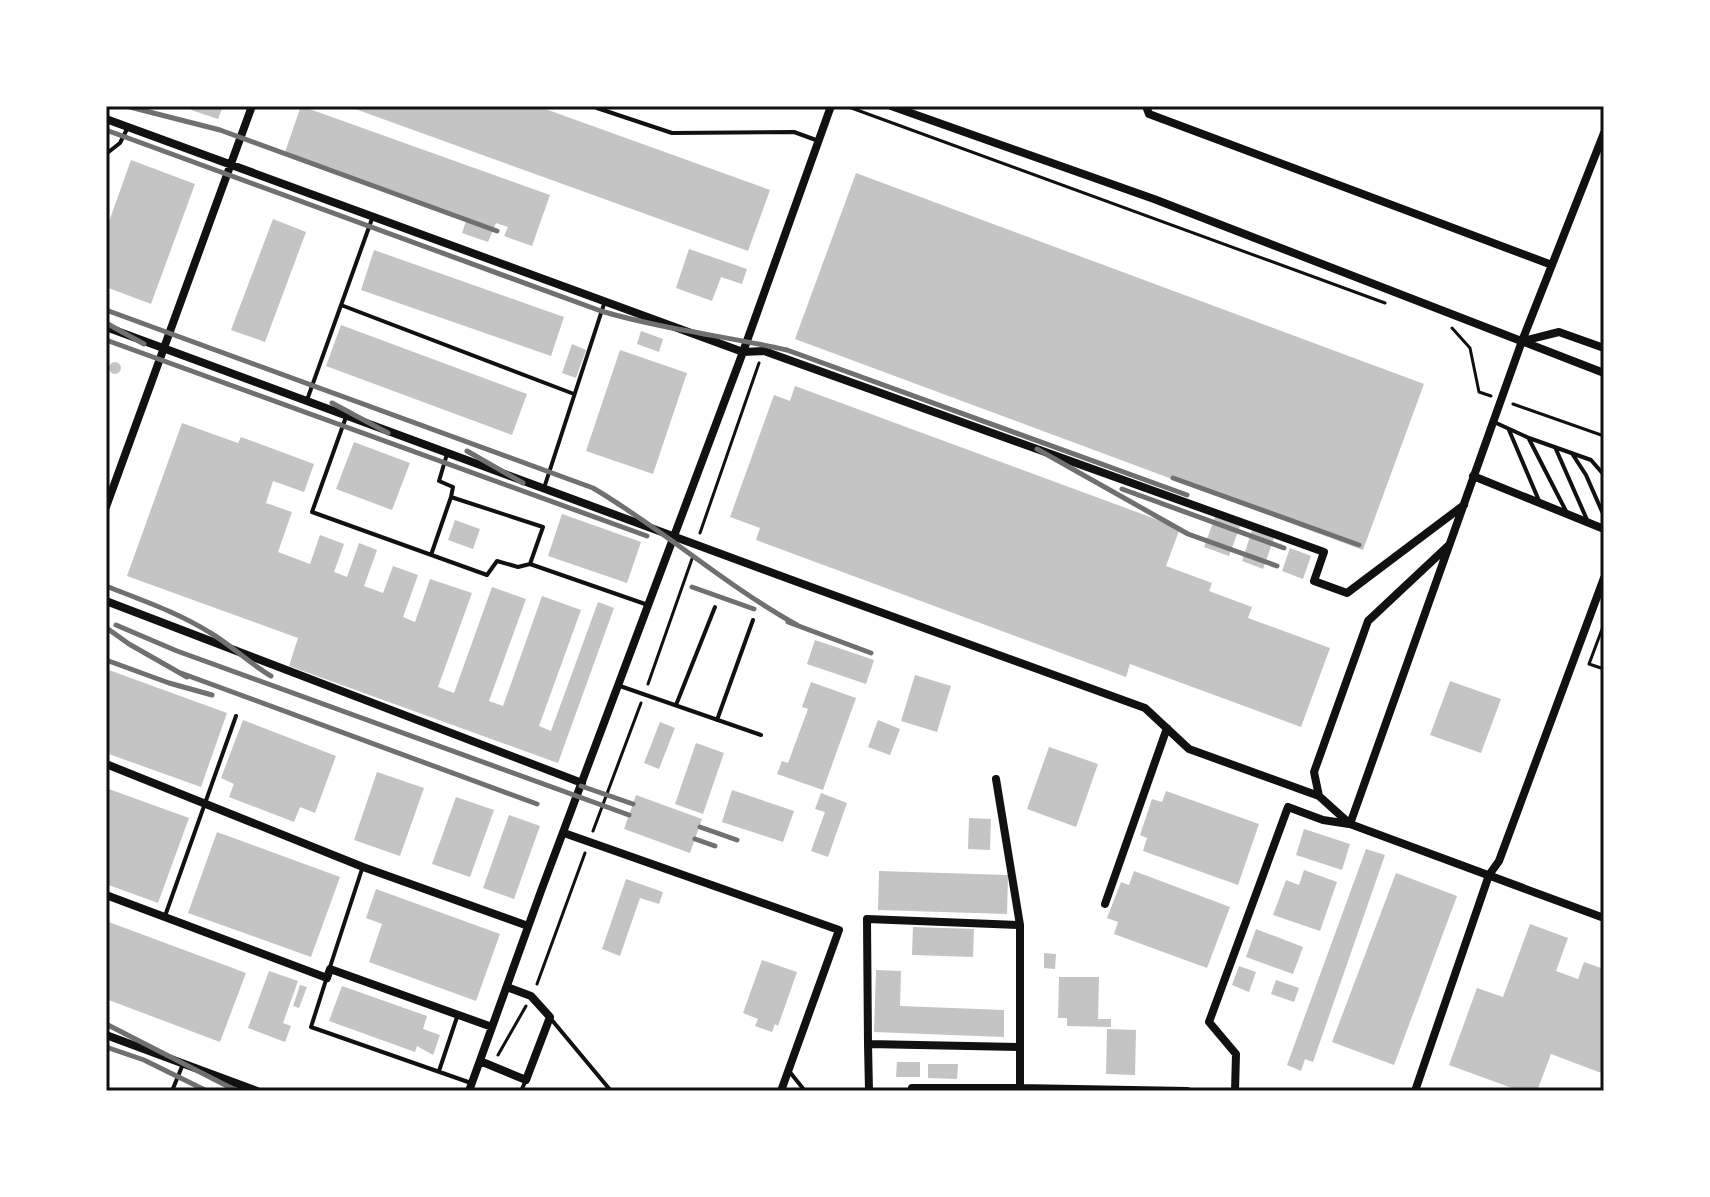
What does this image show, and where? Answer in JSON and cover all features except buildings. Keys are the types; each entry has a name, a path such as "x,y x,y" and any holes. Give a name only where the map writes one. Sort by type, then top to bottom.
{"street":[{"path":"106,507 252,106"},
{"path":"470,1087 831,106"},
{"path":"891,106 1154,199 1604,373"},
{"path":"1146,106 1149,114 1552,265"},
{"path":"106,119 743,352 764,351 1324,552 1314,581 1347,593 1464,505"},
{"path":"1350,824 1522,341 1604,133"},
{"path":"106,327 1145,708 1189,749 1319,796 1350,824"},
{"path":"1522,341 1559,332 1604,348"},
{"path":"1473,476 1604,529"},
{"path":"1319,796 1314,772 1368,621 1449,544"},
{"path":"1415,1091 1489,875 1499,861 1604,578"},
{"path":"106,601 582,783"},
{"path":"1105,904 1167,728"},
{"path":"106,764 363,867 528,926"},
{"path":"996,779 1020,925 1020,1090"},
{"path":"1235,1091 1236,1054 1209,1022 1288,807 1323,820 1350,824 1604,918"},
{"path":"564,833 839,930 781,1091"},
{"path":"106,895 492,1027"},
{"path":"869,1091 867,919 1020,925"},
{"path":"480,1061 526,1080 550,1017 531,996 507,987"},
{"path":"106,1035 257,1091"},
{"path":"868,1044 1020,1047"},
{"path":"912,1088 1187,1091"}],"lane":[{"path":"597,108 672,133 794,132 819,141"},
{"path":"106,154 120,143 128,127"},
{"path":"306,402 373,216"},
{"path":"544,488 605,301"},
{"path":"341,305 574,394"},
{"path":"346,416 312,512 487,575 497,561 518,567 530,564 648,605"},
{"path":"1494,422 1591,460 1604,475"},
{"path":"1509,429 1541,505"},
{"path":"1529,438 1568,515"},
{"path":"1555,447 1588,523"},
{"path":"431,555 453,487 439,481 447,453"},
{"path":"1572,453 1586,475 1604,516"},
{"path":"451,497 543,527 530,564"},
{"path":"676,705 715,607"},
{"path":"717,720 753,620"},
{"path":"618,685 761,735"},
{"path":"165,916 236,716"},
{"path":"363,867 311,1027 439,1071 470,1087"},
{"path":"439,1071 458,1015"},
{"path":"550,1017 611,1091"},
{"path":"172,1091 183,1064"},
{"path":"789,1071 805,1091"},
{"path":"521,1091 526,1080"}],"path":[{"path":"846,106 1391,305"},
{"path":"1450,327 1470,348 1479,392 1604,436"},
{"path":"492,1066 531,996 644,694 764,351"},
{"path":"1604,624 1589,664 1604,669"}],"railway":[{"path":"126,106 220,130 497,231"},
{"path":"106,130 601,311 787,350 1187,495"},
{"path":"106,310 593,488 745,593 797,625"},
{"path":"106,323 144,344"},
{"path":"106,340 647,536"},
{"path":"332,403 388,433"},
{"path":"1037,449 1188,534 1277,566"},
{"path":"467,451 523,483"},
{"path":"1173,478 1359,545"},
{"path":"1122,489 1284,548"},
{"path":"106,586 197,625 271,676"},
{"path":"692,587 754,609"},
{"path":"788,622 871,653"},
{"path":"116,625 177,651 629,815"},
{"path":"108,629 187,677"},
{"path":"106,660 212,695"},
{"path":"178,672 537,804"},
{"path":"581,786 633,804"},
{"path":"700,827 737,840"},
{"path":"695,839 715,846"},
{"path":"106,1024 237,1091"},
{"path":"106,1047 144,1060 207,1091"}]}
